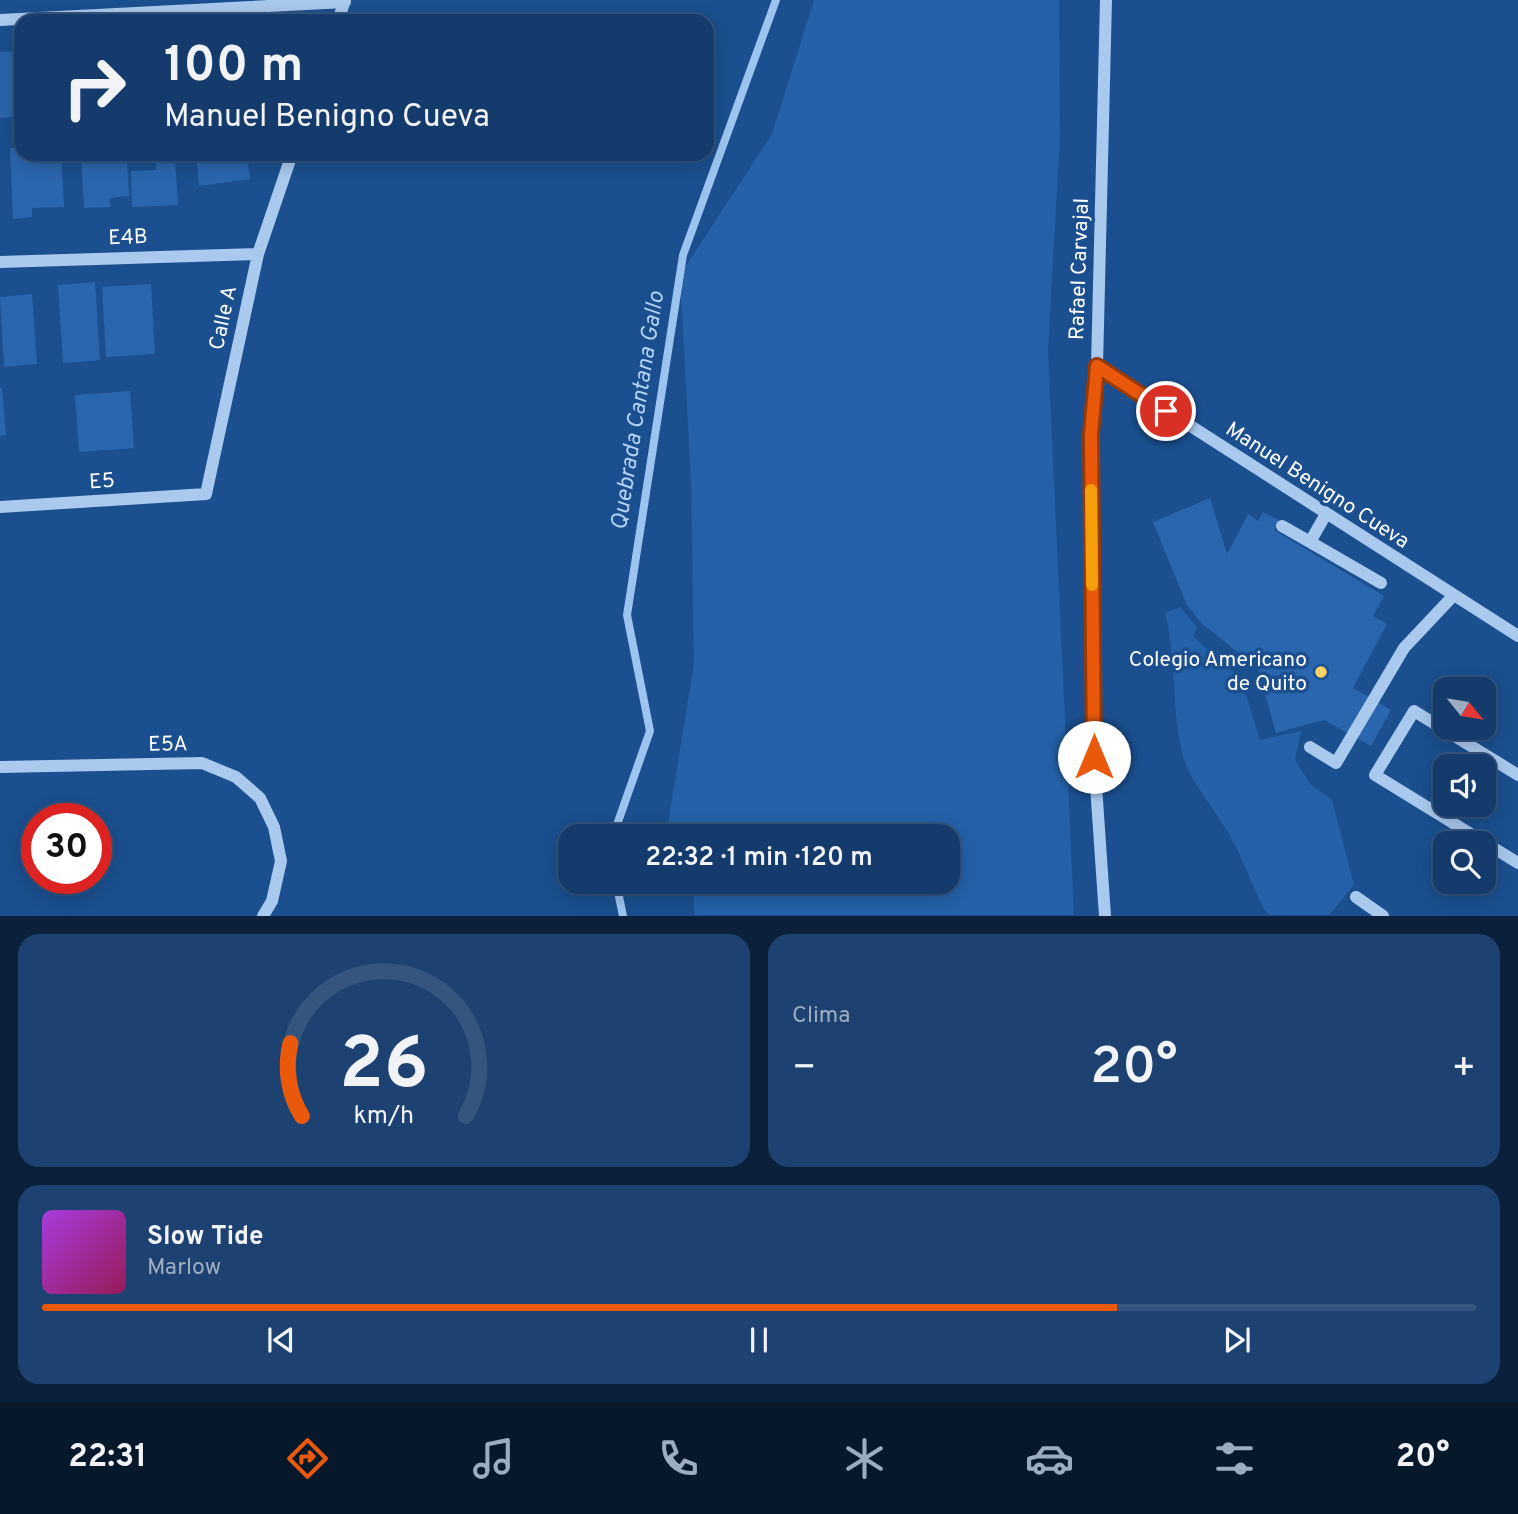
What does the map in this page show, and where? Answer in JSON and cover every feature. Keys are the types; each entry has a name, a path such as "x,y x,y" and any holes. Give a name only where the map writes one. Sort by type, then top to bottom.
{"street":[{"name":"Rafael Carvajal","path":"1105,915 1094,757 1091,434 1097,366 1106,0"},
{"path":"109,14 345,1"},
{"name":"Calle A","path":"206,494 258,254 290,161"},
{"name":"E4B","path":"0,262 258,254"},
{"name":"Manuel Benigno Cueva","path":"1097,366 1518,636"},
{"name":"E5","path":"0,508 206,494"},
{"path":"1310,542 1326,514"},
{"path":"1282,526 1381,583"},
{"path":"1310,747 1336,763 1404,648 1454,596"},
{"path":"1518,775 1414,711 1375,775 1518,863"},
{"name":"E5A","path":"0,766 202,763 236,776 260,798 274,827 281,861 272,901 263,915"},
{"path":"1356,897 1383,915"}],"shaded area":[{"path":"814,0 1059,0 1060,135 1048,351 1074,915 694,915 694,894 960,894 960,824 668,824 694,663 691,480 680,275 772,134"},
{"path":"1180,607 1197,627 1193,636 1241,679 1260,740 1301,731 1295,760 1311,785 1332,800 1354,885 1329,915 1270,915 1264,909 1232,840 1185,763 1176,717 1171,648 1165,613"}],"building":[{"path":"14,51 14,117 0,118 0,52"},
{"path":"10,148 14,148 14,161 61,161 64,207 32,208 32,217 13,219"},
{"path":"81,161 127,161 129,196 110,198 110,207 84,208"},
{"path":"156,161 175,161 178,205 132,207 131,171 156,170"},
{"path":"248,161 250,179 199,186 197,163 191,163"},
{"path":"95,282 100,360 63,363 58,285"},
{"path":"151,284 155,354 106,357 102,287"},
{"path":"32,294 37,364 4,367 0,297"},
{"path":"0,388 6,435 0,436"},
{"path":"130,391 134,448 79,452 75,395"},
{"path":"1210,498 1227,554 1248,514 1258,521 1263,512 1279,520 1274,530 1384,596 1373,616 1387,624 1353,688 1391,710 1371,746 1324,720 1276,733 1258,669 1200,622 1186,603 1153,522"}],"waterway":[{"name":"Quebrada Cantana Gallo","path":"617,824 650,731 627,615 683,255 776,0"},
{"name":"Quebrada Cantana Gallo","path":"618,894 623,916"}],"slow traffic":[{"path":"1091,490 1092,585"}],"place":[{"name":"Colegio Americano de Quito","path":"1321,672"}],"route":[{"path":"1094,757 1091,434 1097,366 1166,411"}]}
